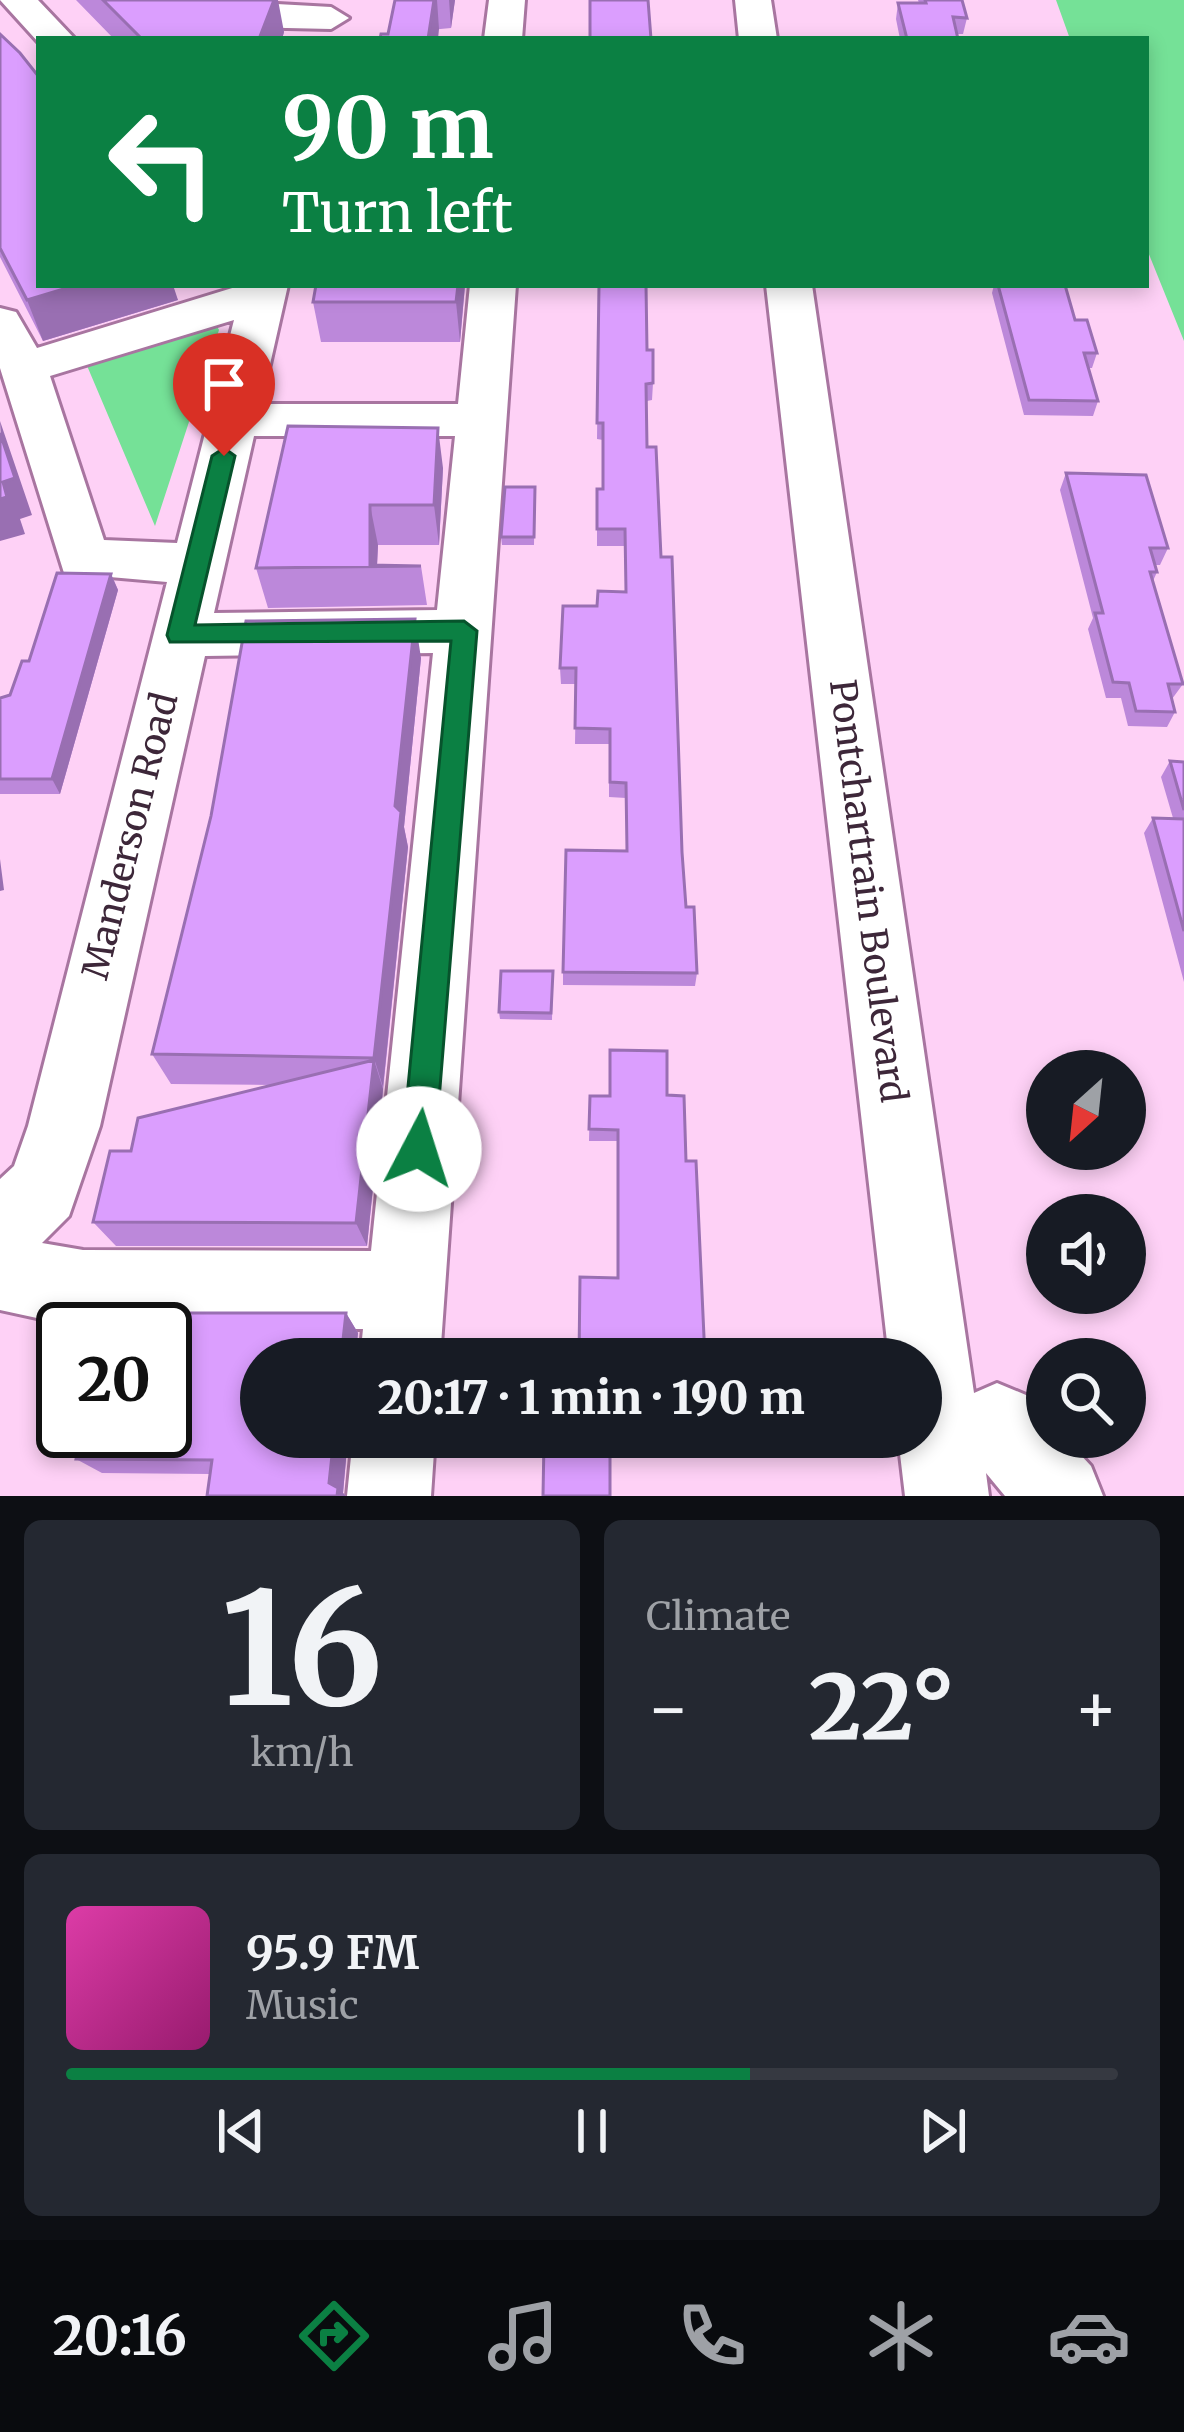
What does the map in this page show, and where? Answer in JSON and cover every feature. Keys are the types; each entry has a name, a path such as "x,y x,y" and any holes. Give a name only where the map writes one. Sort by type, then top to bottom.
{"street":[{"path":"18,0 53,36"},
{"path":"225,0 243,16 331,19"},
{"path":"503,36 507,0"},
{"path":"753,0 758,36"},
{"path":"0,1261 10,1276 82,1289 403,1325 493,288"},
{"name":"Pontchartrain Boulevard","path":"789,288 947,1496"},
{"path":"24,368 264,290"},
{"name":"Manderson Road","path":"0,1231 43,1190 64,1126 264,290"},
{"path":"0,322 24,368 82,560 198,563"},
{"path":"237,402 483,405"},
{"path":"179,635 464,631"},
{"path":"997,1424 1061,1496"},
{"path":"389,1496 392,1458"}],"green space":[{"path":"1056,0 1184,0 1184,341 1149,254 1149,36 1069,36"},
{"path":"216,324 219,330 155,526 85,361"}],"building":[{"path":"103,0 274,0 260,36 139,36"},
{"path":"395,0 434,0 428,36 381,36 388,34"},
{"path":"590,0 648,0 651,36 590,36"},
{"path":"962,0 967,18 953,17 957,36 906,36 898,3"},
{"path":"0,34 36,73 36,288 67,288 27,300 0,248"},
{"path":"315,288 458,288 456,302 313,302"},
{"path":"599,288 646,288 647,350 653,350 653,383 646,384 647,447 656,447 661,557 672,557 682,852 686,907 694,907 697,973 563,972 566,850 627,851 626,783 610,782 610,729 575,728 576,668 560,668 563,606 597,606 598,591 626,592 625,529 597,529 597,489 603,489 603,423 597,423"},
{"path":"999,288 1066,288 1075,320 1087,320 1097,353 1084,353 1098,401 1029,400"},
{"path":"288,426 438,428 434,505 370,505 370,565 421,566 256,568"},
{"path":"0,433 15,478 3,482 7,497 0,499"},
{"path":"1066,473 1146,475 1168,548 1150,548 1157,572 1150,572 1183,684 1168,684 1175,712 1136,711 1129,683 1113,682 1095,613 1103,613"},
{"path":"505,487 535,487 534,537 501,537"},
{"path":"57,573 111,574 52,779 0,779 0,698 10,695 22,661 29,661"},
{"path":"415,619 395,806 401,812 374,1058 152,1054 211,816 246,621"},
{"path":"1170,761 1184,762 1184,810"},
{"path":"1153,818 1184,819 1184,931"},
{"path":"501,971 553,971 551,1013 499,1012"},
{"path":"610,1050 667,1051 667,1095 684,1096 686,1161 696,1161 704,1338 579,1338 580,1277 618,1278 618,1130 589,1129 590,1096 610,1096"},
{"path":"374,1060 356,1223 93,1222 110,1151 131,1151 138,1118"},
{"path":"192,1313 346,1313 343,1338 240,1338 240,1458 332,1458 329,1483 338,1488 337,1496 207,1496 212,1460 76,1459 192,1458"},
{"path":"544,1458 610,1458 610,1496 543,1496"}],"route":[{"path":"224,456 179,635 464,631 419,1149"}]}
